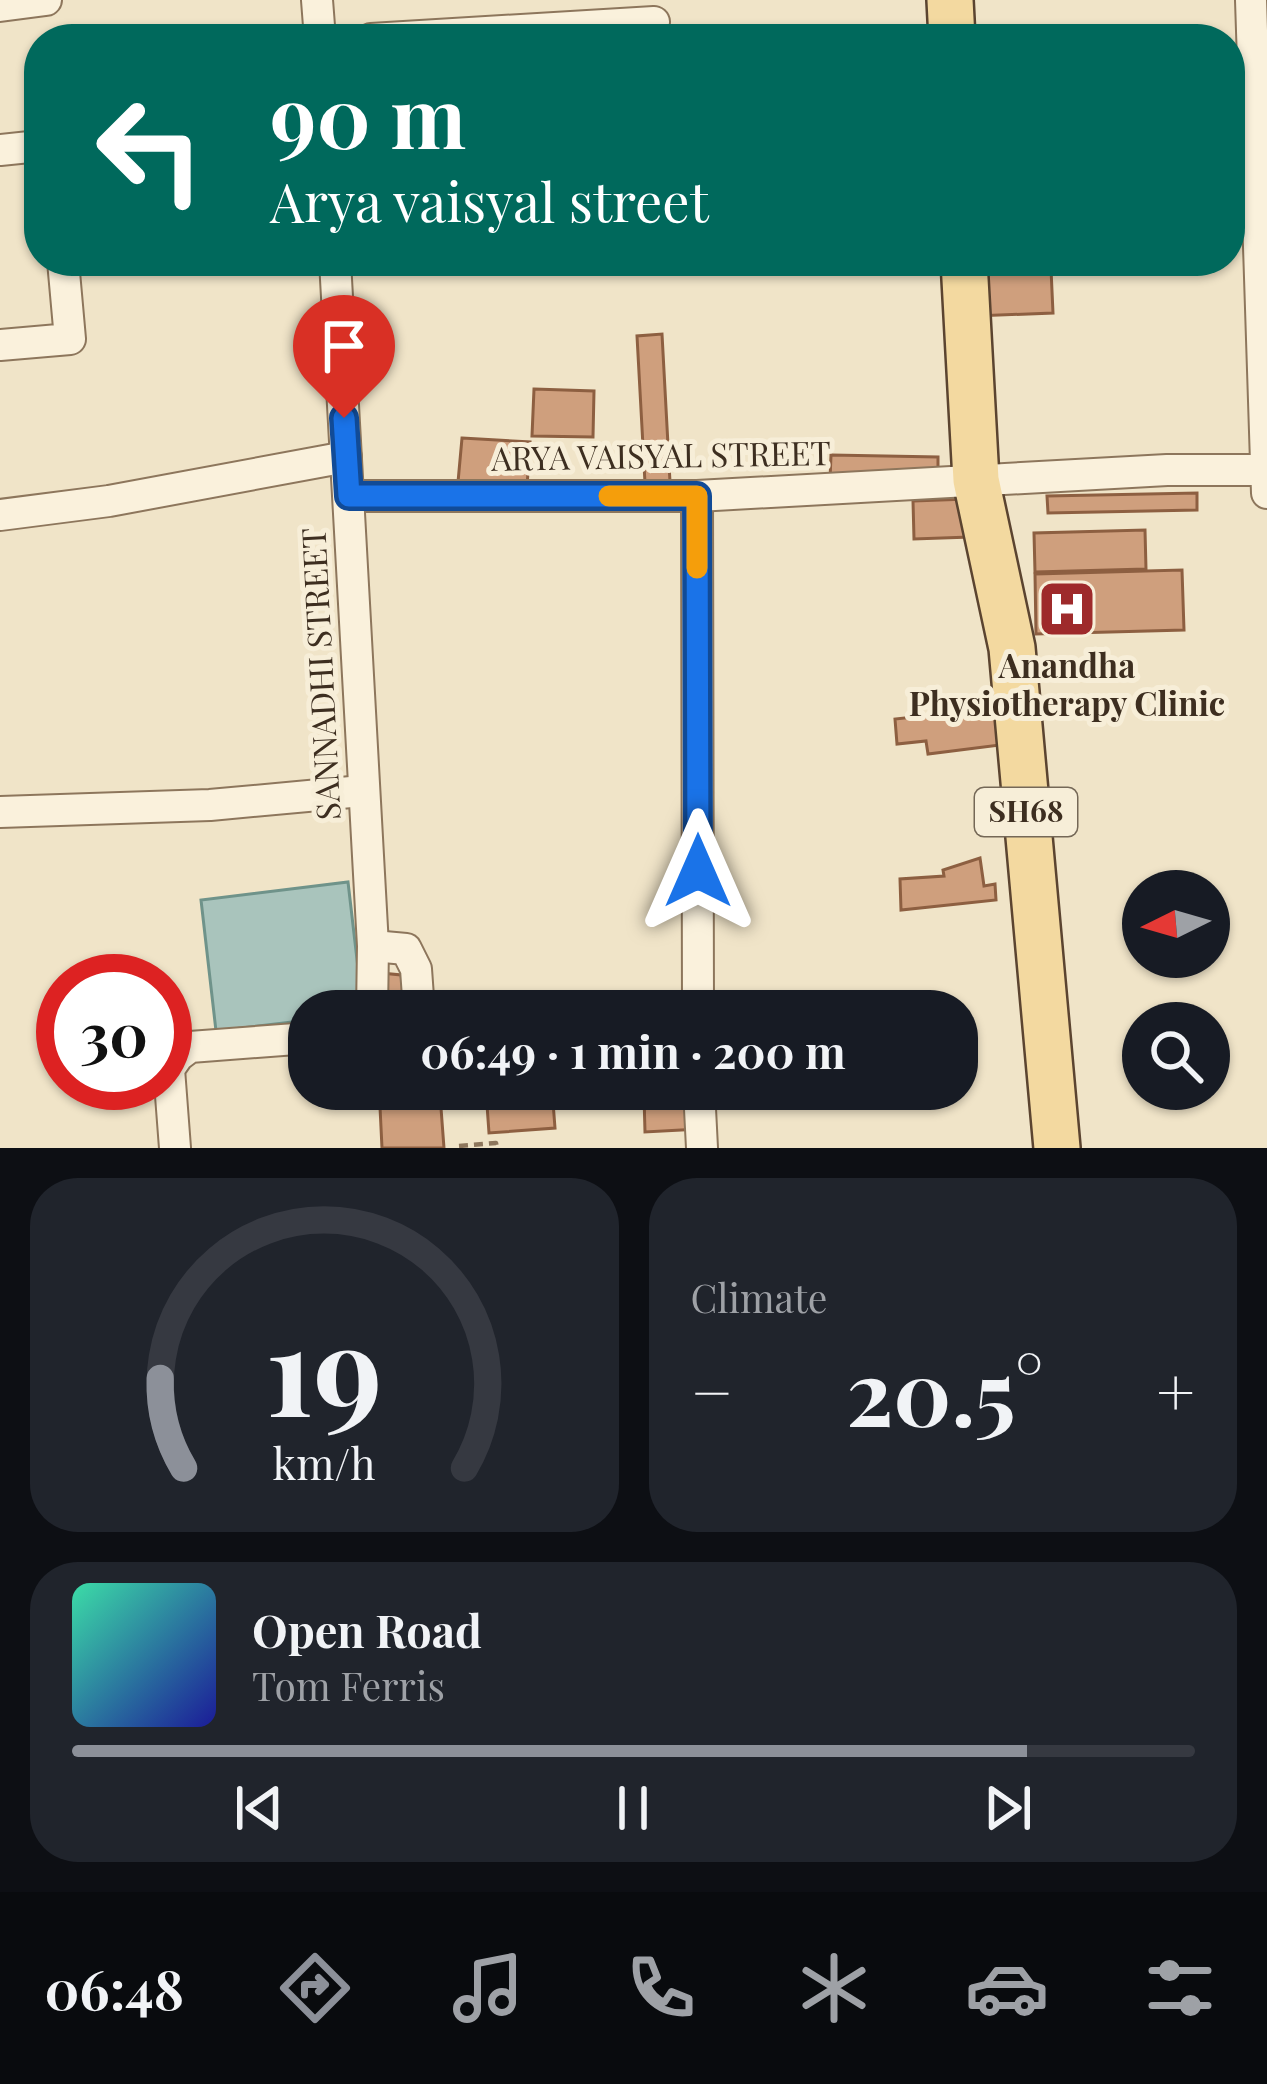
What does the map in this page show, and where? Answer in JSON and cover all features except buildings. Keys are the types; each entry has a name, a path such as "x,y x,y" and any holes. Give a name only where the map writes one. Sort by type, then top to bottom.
{"main road":[{"name":"SH68","path":"965,276 976,480 1012,647 1057,1148"}],"street":[{"path":"0,5 46,0"},
{"path":"1251,0 1266,478"},
{"path":"621,24 654,22"},
{"path":"0,345 70,339 64,276"},
{"name":"SANNADHI STREET","path":"336,276 372,990"},
{"path":"0,515 109,501 346,457"},
{"name":"ARYA VAISYAL STREET","path":"349,496 697,496 1167,470 1266,478"},
{"path":"697,496 698,990"},
{"path":"0,812 210,805 362,791"},
{"path":"373,946 406,949 413,957 416,990"},
{"path":"176,1148 170,1069 178,1056 190,1048 288,1040"},
{"path":"700,1110 702,1148"}],"path":[{"path":"459,1146 496,1143 497,1148"}],"water":[{"path":"348,882 361,990 288,990 288,1022 216,1031 201,900"}],"slow traffic":[{"path":"609,496 697,496 697,568"}],"place":[{"name":"Anandha Physiotherapy Clinic","path":"1067,609"}],"route":[{"path":"344,418 349,496 697,496 698,871"}]}
